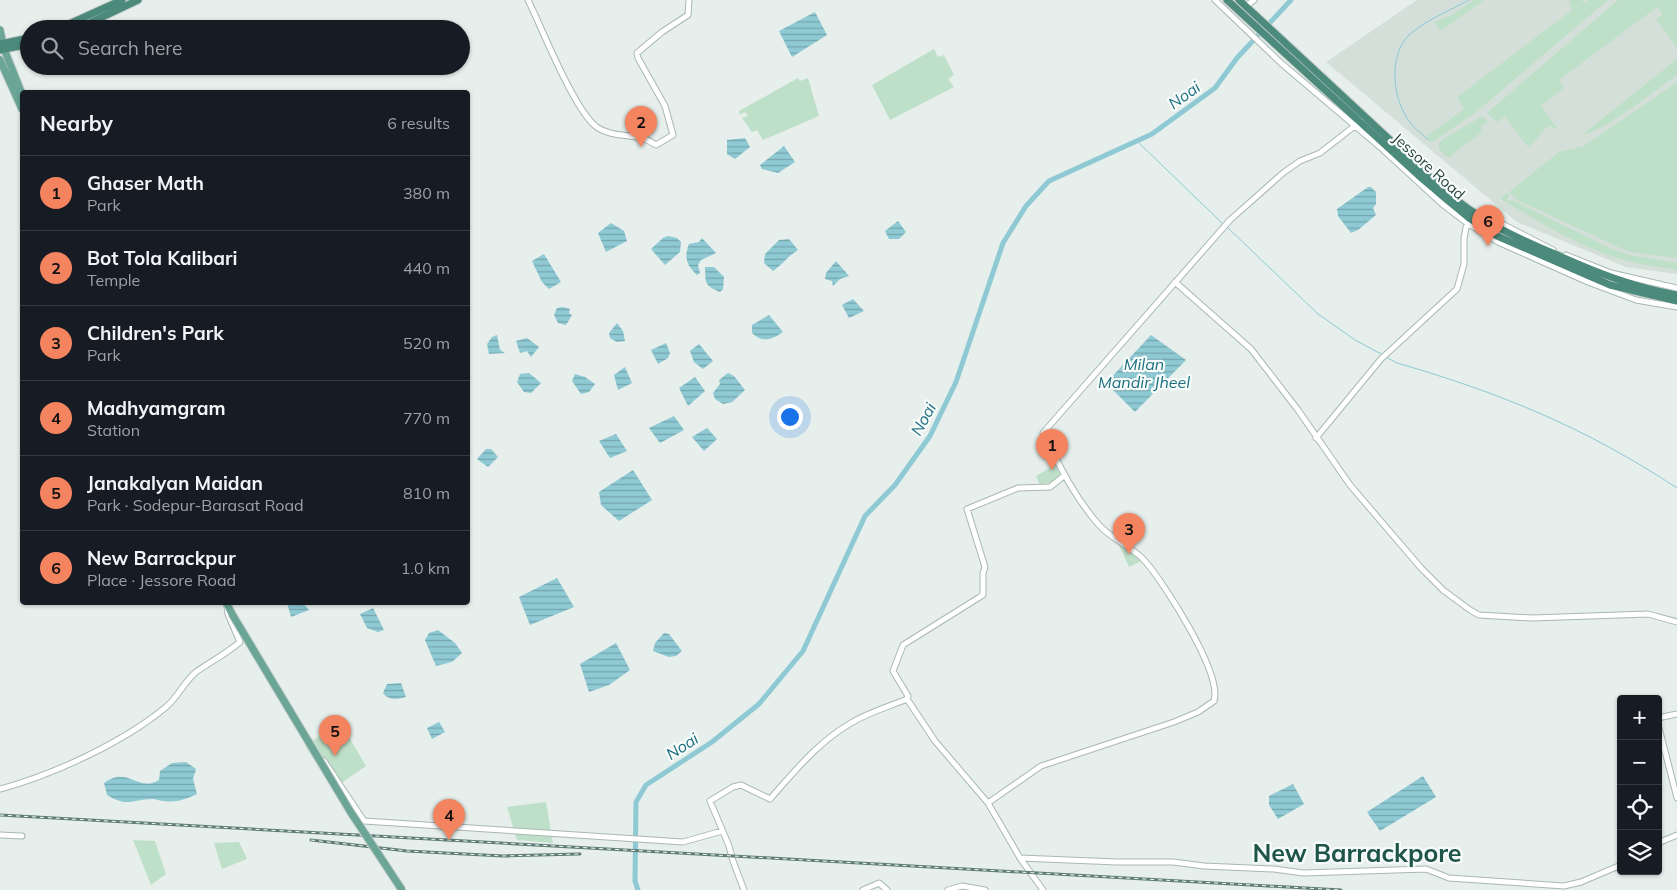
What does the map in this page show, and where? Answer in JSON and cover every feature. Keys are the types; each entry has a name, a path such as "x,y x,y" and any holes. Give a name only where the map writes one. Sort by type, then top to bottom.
{"highway":[{"path":"78,20 122,0"},
{"path":"96,20 138,0"},
{"name":"Jessore Road","path":"1228,0 1241,7 1270,39 1446,200 1486,230 1610,285 1677,301"},
{"path":"1241,7 1252,12 1274,32 1360,122 1473,214 1502,230 1607,277 1677,295"},
{"path":"2,47 20,41"},
{"path":"2,47 20,45"}],"main road":[{"path":"0,30 2,47 20,90"},
{"path":"0,60 20,105"},
{"path":"227,605 350,811 402,890"}],"street":[{"path":"528,0 569,86 595,126 611,133 648,139 656,145 673,135 670,118 638,53 662,32 688,15 689,0"},
{"path":"1215,0 1269,50 1360,122 1442,204 1467,223 1498,242 1588,282 1636,300 1677,307"},
{"path":"1230,14 1254,0"},
{"path":"988,803 1041,766 1174,722 1209,705 1216,696 1216,688 1196,638 1162,583 1144,559 1100,526 1065,475 1043,433 1230,220 1283,173 1300,161 1320,153 1360,122"},
{"path":"1473,214 1483,214 1557,252 1611,273 1677,288"},
{"path":"1316,438 1388,351 1457,289 1464,264 1464,238 1467,223"},
{"path":"1175,282 1251,349 1350,486 1421,568 1443,590 1479,615 1541,618 1648,614 1677,622"},
{"path":"1043,890 1020,858 988,803 936,741 907,699 908,696 893,671 903,645 983,595 985,567 967,508 1018,488 1050,487 1065,475"},
{"path":"0,788 47,774 84,756 126,733 168,705 195,673 240,642 228,614 226,605"},
{"path":"228,605 234,611 316,750 364,821 458,829 683,842 722,832"},
{"path":"744,890 733,861 730,846 709,804 712,798 741,785 770,799 804,761 849,724 876,710 907,699"},
{"path":"1662,717 1677,714"},
{"path":"1662,740 1677,798"},
{"path":"0,834 22,836"},
{"path":"1662,841 1677,835"},
{"path":"1020,858 1173,862 1204,866 1274,869 1303,873 1426,869 1449,878 1564,886 1581,882 1617,867"},
{"path":"863,890 879,883 887,890"},
{"path":"948,890 962,886 985,890"}],"shaded area":[{"path":"1417,0 1677,0 1677,274 1626,267 1517,222 1326,62"}],"green space":[{"path":"1474,0 1484,0 1441,31 1434,22 1452,15"},
{"path":"1569,0 1582,0 1584,3 1588,0 1608,0 1475,113 1432,142 1424,138 1464,109 1457,97 1572,10"},
{"path":"1618,0 1677,0 1677,48 1656,19 1663,14 1657,7 1559,80 1564,88 1541,106 1559,130 1549,126 1528,147 1505,117 1497,122 1487,113"},
{"path":"934,49 938,57 944,55 954,75 948,79 954,87 890,120 872,85"},
{"path":"1677,59 1677,75 1615,119 1602,127 1583,134"},
{"path":"798,78 800,81 808,78 819,116 763,140 757,130 752,132 742,118 748,116 745,112 740,115 739,111"},
{"path":"1677,82 1677,258 1629,252 1517,200 1509,192 1559,152 1584,146"},
{"path":"1483,116 1488,122 1480,128 1483,131 1448,158 1439,149 1439,143 1443,139"},
{"path":"1506,193 1510,197 1507,199 1509,202 1512,200 1612,249 1630,255 1677,263 1677,270 1628,261 1579,243 1501,199"},
{"path":"1055,465 1061,476 1053,482 1040,485 1036,476"},
{"path":"1120,542 1143,560 1129,567 1118,543"},
{"path":"340,722 366,766 333,789 305,746"},
{"path":"546,802 553,843 517,840 507,807"},
{"path":"133,840 155,841 166,874 151,885"},
{"path":"239,842 247,859 222,869 214,843"}],"water":[{"path":"815,12 827,35 792,57 779,31"},
{"path":"745,138 750,147 735,159 727,154 727,140"},
{"path":"784,146 795,162 778,173 762,169 760,165"},
{"path":"1368,187 1371,187 1376,192 1376,204 1373,208 1376,215 1358,230 1351,233 1338,216 1337,209"},
{"path":"898,221 906,232 899,239 889,239 885,231"},
{"path":"611,223 624,231 627,241 606,252 598,233"},
{"path":"668,236 677,238 681,242 680,252 665,265 651,249"},
{"path":"702,238 716,253 701,260 698,265 700,273 697,275 688,264 687,253 689,244 699,242"},
{"path":"789,239 798,250 773,271 764,263 765,254 779,240"},
{"path":"544,254 561,282 549,289 542,282 532,261"},
{"path":"836,261 849,276 840,279 833,286 832,281 825,279 826,273"},
{"path":"705,267 714,267 724,277 723,289 720,292 706,282"},
{"path":"853,299 864,311 849,318 842,305"},
{"path":"557,308 570,309 569,313 572,315 566,325 558,323 554,315"},
{"path":"769,315 783,332 767,339 760,338 752,333 752,325"},
{"path":"617,323 623,331 625,341 617,342 610,338 609,333"},
{"path":"497,335 500,350 505,353 489,354 487,344 492,337"},
{"name":"Milan Mandir Jheel","path":"1151,335 1186,360 1135,412 1106,383"},
{"path":"527,338 539,347 531,357 527,351 520,353 516,341"},
{"path":"666,343 670,353 668,358 658,364 651,350"},
{"path":"699,344 713,361 703,369 694,362 690,351"},
{"path":"625,367 632,383 618,390 614,375"},
{"path":"529,373 541,383 531,393 524,392 517,382 520,374"},
{"path":"728,373 734,376 745,390 732,402 723,404 715,399 713,393 720,384 719,380"},
{"path":"575,374 585,377 595,384 589,392 581,394 572,381"},
{"path":"695,377 705,391 688,406 679,388"},
{"path":"674,416 684,430 660,443 649,428"},
{"path":"707,428 717,439 704,451 692,437"},
{"path":"616,434 627,451 610,458 599,441"},
{"path":"486,449 491,449 498,457 488,467 477,459"},
{"path":"633,470 652,500 619,521 601,505 599,492"},
{"path":"557,578 574,607 530,625 519,597"},
{"path":"288,605 305,605 309,610 291,617"},
{"path":"373,608 384,630 378,632 367,628 360,614"},
{"path":"438,630 455,643 462,653 452,662 436,666 425,640 429,633"},
{"path":"664,633 669,634 682,651 676,656 669,657 653,651 655,643"},
{"path":"616,643 630,670 609,685 589,692 580,664"},
{"path":"401,683 406,697 396,699 385,696 383,693 387,684"},
{"path":"439,722 445,732 432,739 427,728"},
{"path":"186,762 196,769 193,779 197,794 193,796 173,801 145,799 125,802 107,795 104,783 113,778 120,777 151,783 159,780 160,771 172,763"},
{"path":"1423,776 1436,797 1380,831 1367,812"},
{"path":"1293,784 1304,804 1278,819 1269,805 1269,796"}],"waterway":[{"name":"Noai","path":"638,890 635,881 636,802 646,785 712,742 759,704 803,651 865,516 895,485 930,436 956,382 1003,243 1026,206 1049,181 1152,134 1215,88 1237,58 1291,0"},
{"path":"1428,140 1409,121 1398,98 1395,75 1398,53 1409,35 1430,20 1469,0"},
{"path":"1137,141 1223,224"},
{"path":"1226,226 1318,314 1355,340 1383,355"},
{"path":"1386,357 1397,363 1472,387 1542,414 1609,447 1677,488"}],"railway":[{"path":"0,815 1341,890"},
{"path":"311,840 407,851 503,856 580,854"}],"place":[{"name":"Bot Tola Kalibari","path":"641,147"},
{"name":"New Barrackpur","path":"1488,246"},
{"name":"Ghaser Math","path":"1052,470"},
{"name":"Children's Park","path":"1129,554"},
{"name":"Janakalyan Maidan","path":"335,756"},
{"name":"Madhyamgram","path":"449,840"}],"district":[{"name":"New Barrackpore","path":"1357,852"}]}
